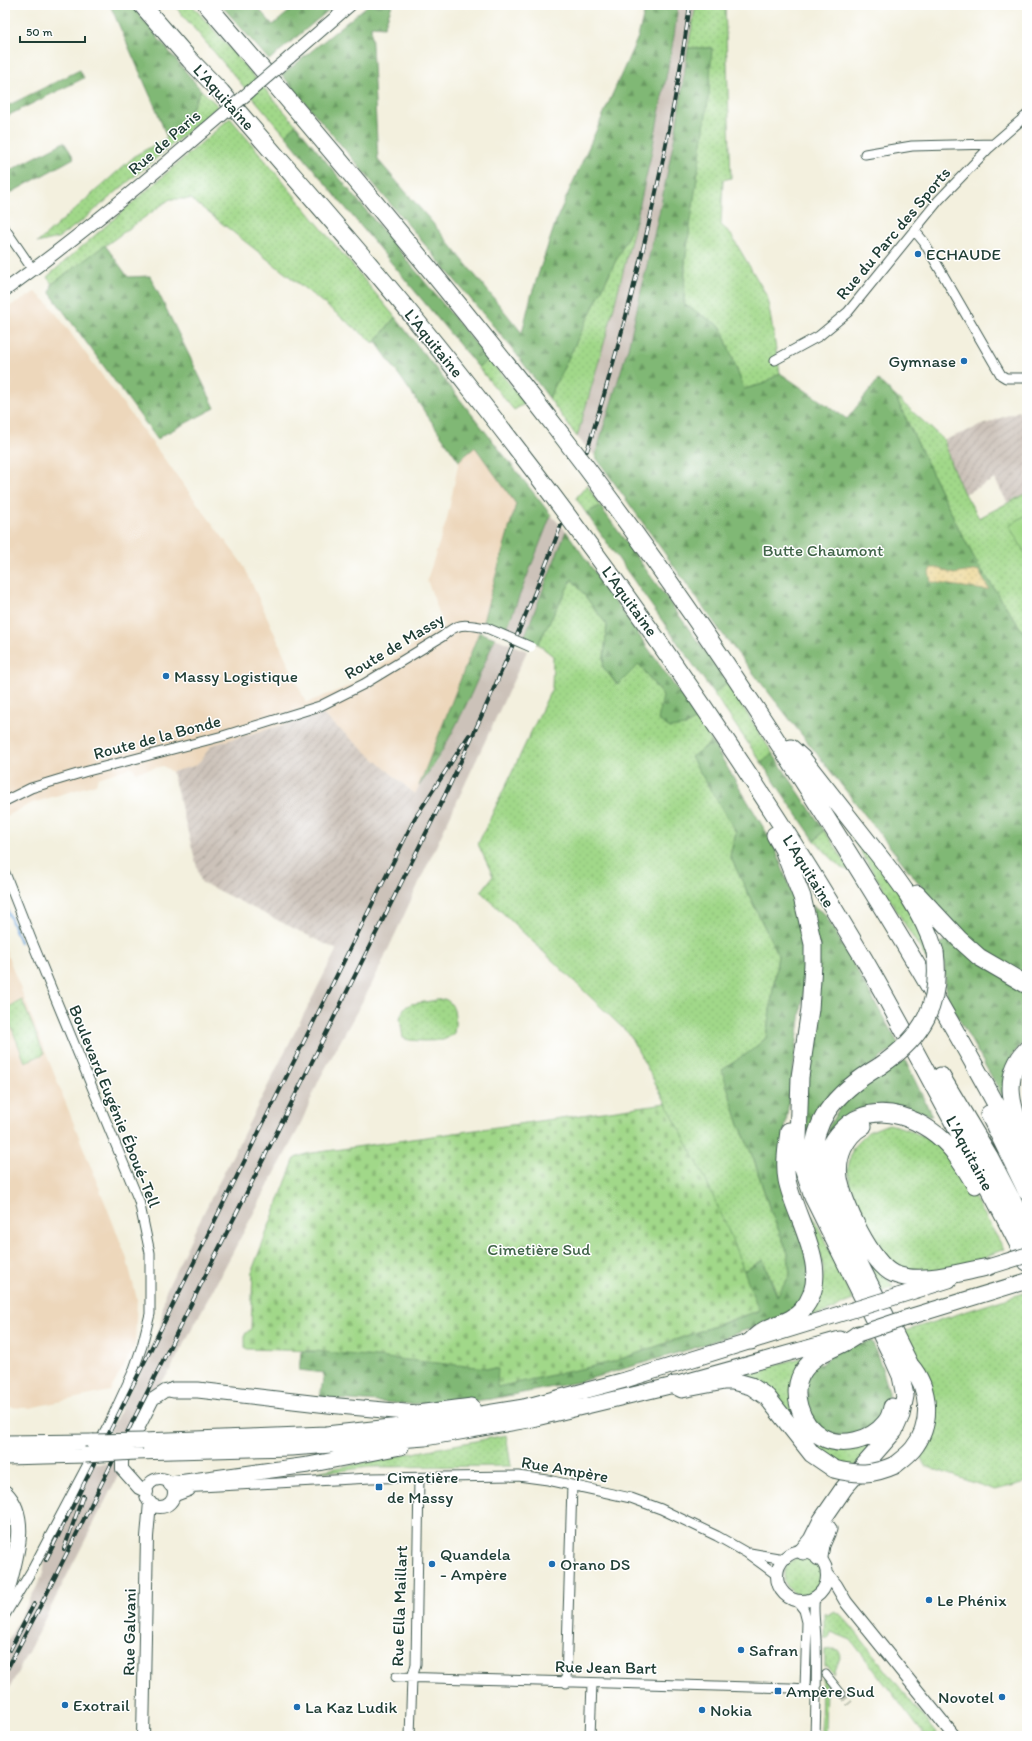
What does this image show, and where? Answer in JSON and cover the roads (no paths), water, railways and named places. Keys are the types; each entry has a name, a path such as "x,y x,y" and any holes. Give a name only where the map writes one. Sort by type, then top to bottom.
{"highway":[{"name":"L'Aquitaine","path":"142,5 190,60 221,92 371,266 483,404 585,538 642,617 752,780 878,984 1027,1262"},
{"path":"152,5 208,70 221,92"},
{"path":"207,5 439,280 557,429 616,508 771,730 899,933 968,1051 1027,1163"},
{"path":"771,730 802,758 903,886 920,912 929,932 935,952 937,977 936,993 928,1017 908,1045 901,1052 861,1077 836,1098 828,1109 816,1137 813,1165 816,1181 838,1227 844,1232"},
{"path":"752,780 757,804 783,849 797,882 806,912 813,944 810,1009 800,1077 799,1156 806,1181 901,1376 905,1396 901,1415 894,1431 844,1488 822,1520 812,1540 811,1554"},
{"path":"890,870 904,880 959,939 979,957 1027,985"},
{"path":"899,933 1027,1192"},
{"path":"878,984 902,1014 948,1088 989,1156 1027,1229"},
{"path":"1027,1049 1020,1056 1013,1069 1011,1083 1013,1108 1027,1144"},
{"path":"751,1341 760,1332 795,1317 803,1309 813,1289 815,1277 812,1252 787,1180 786,1164 787,1142 795,1092 800,1077"},
{"path":"674,1385 682,1389 724,1381 733,1381 751,1386 767,1397 812,1454 834,1469 853,1474 870,1474 883,1471 895,1465 914,1448 921,1438 926,1418 926,1398 922,1383 910,1365 844,1232 828,1194 824,1179 824,1162 829,1148 838,1134 848,1123 860,1116 881,1112 904,1117 928,1129 953,1151 1005,1235 1027,1276"},
{"path":"892,1115 868,1122 857,1129 844,1146 839,1165 838,1178 842,1191 860,1232 871,1252 880,1263 893,1274 906,1278 920,1279 988,1267"},
{"path":"858,1334 848,1342 820,1354 802,1372 799,1382 798,1401 801,1411 806,1422 822,1437 843,1442 864,1439 882,1426 890,1415 895,1396 895,1387 877,1341 874,1322"},
{"path":"811,1554 821,1545 828,1528 851,1491 901,1436 910,1421 914,1389 910,1365"}],"main road":[{"path":"139,1447 326,1434 419,1424 524,1407 625,1380 791,1330 1027,1255"},
{"path":"5,1443 89,1448 292,1448 425,1438 528,1420 674,1385 858,1334 1027,1281"},
{"path":"173,1390 212,1392 417,1413 506,1402 524,1407"},
{"path":"173,1490 413,1445 425,1438"},
{"path":"5,1457 89,1448"},
{"path":"5,1494 10,1499 16,1510 20,1528 5,1598"}],"street":[{"name":"Rue de Paris","path":"5,290 33,270 137,188 350,5"},
{"name":"Rue du Parc des Sports","path":"775,360 819,336 848,312 938,201 993,144 1027,115"},
{"path":"865,154 912,146 993,144"},
{"path":"5,229 33,270"},
{"path":"914,230 924,242 1001,375 1006,378 1027,378"},
{"name":"Route de Massy","path":"320,706 370,680 443,636 452,627 465,625 486,628 531,647"},
{"name":"Route de la Bonde","path":"5,801 31,788 223,736 320,706"},
{"name":"Boulevard Eugénie Éboué-Tell","path":"5,873 139,1202 150,1253 150,1314 142,1346 133,1372 108,1426 32,1570 5,1614"},
{"path":"149,1493 158,1480 164,1480 173,1490 167,1506 162,1507 154,1505 149,1493 129,1478 122,1469 122,1460 154,1399 164,1391 173,1390"},
{"name":"Rue Ampère","path":"173,1490 303,1481 518,1476 548,1480 631,1498 661,1509 710,1532 747,1553 777,1575"},
{"name":"Rue Ella Maillart","path":"410,1736 412,1678 416,1664 419,1478"},
{"path":"564,1683 572,1485"},
{"name":"Rue Galvani","path":"143,1736 149,1493"},
{"path":"148,1528 162,1507"},
{"name":"Rue Ampère","path":"747,1553 784,1559"},
{"path":"815,1736 817,1643 813,1604 818,1595 827,1582 828,1576 825,1565 811,1554 793,1553 784,1559 779,1566 777,1575 782,1592 792,1599 797,1601 806,1601 818,1595 832,1594 846,1602"},
{"path":"828,1576 836,1585 846,1602 954,1736"},
{"path":"797,1601 804,1610 806,1622 805,1688"},
{"path":"826,1674 842,1694"},
{"name":"Rue Jean Bart","path":"396,1677 592,1684 805,1688 816,1692"},
{"path":"590,1736 592,1684"}],"waterway":[{"path":"5,905 20,942"}],"tunnel":[{"path":"842,1694 850,1704"}],"railway":[{"path":"587,451 604,396 648,230 671,119 690,5"},
{"path":"5,1673 46,1595 445,795 506,661 561,525"},
{"path":"46,1560 415,818 469,735"},
{"path":"64,1549 83,1496"},
{"path":"10,1650 34,1604"}],"place":[{"name":"ECHAUDE","path":"918,254"},
{"name":"Gymnase","path":"964,361"},
{"name":"Massy Logistique","path":"166,676"},
{"name":"Cimetière de Massy","path":"379,1487"},
{"name":"Quandela - Ampère","path":"432,1564"},
{"name":"Orano DS","path":"552,1564"},
{"name":"Le Phénix","path":"929,1600"},
{"name":"Safran","path":"741,1650"},
{"name":"Ampère Sud","path":"778,1691"},
{"name":"Novotel","path":"1002,1697"},
{"name":"Exotrail","path":"65,1705"},
{"name":"La Kaz Ludik","path":"297,1707"},
{"name":"Nokia","path":"702,1710"}],"park label":[{"name":"Butte Chaumont","path":"823,550"},
{"name":"Cimetière Sud","path":"539,1249"}]}
